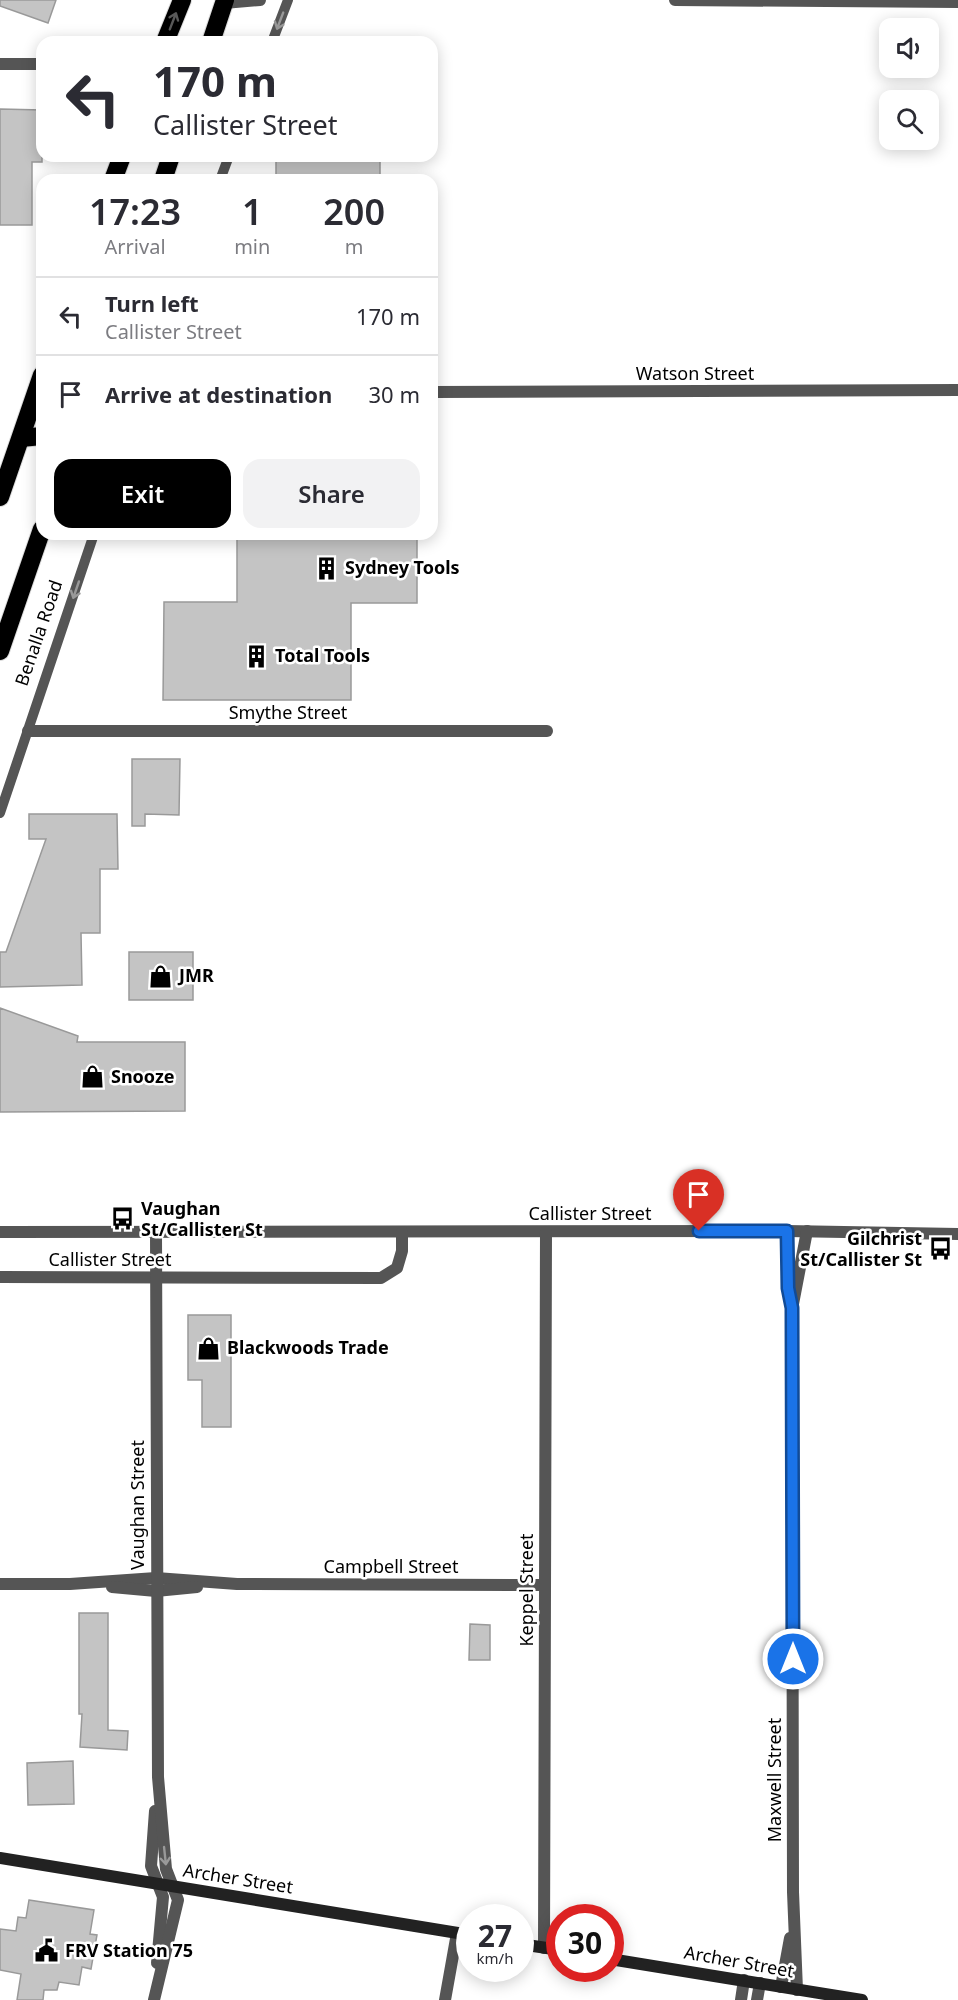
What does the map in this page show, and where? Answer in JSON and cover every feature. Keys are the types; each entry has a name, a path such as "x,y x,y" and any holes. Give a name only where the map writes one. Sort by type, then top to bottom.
{"highway":[{"path":"167,36 182,0"},
{"path":"213,36 225,2"},
{"path":"0,497 36,393"},
{"path":"21,438 36,437"},
{"name":"Benalla Road","path":"0,651 38,540"}],"main road":[{"name":"Archer Street","path":"0,1858 456,1933"},
{"path":"534,1946 544,1948"},
{"name":"Archer Street","path":"624,1961 862,2000"}],"street":[{"path":"225,2 261,0"},
{"path":"675,0 958,2"},
{"path":"0,64 36,64"},
{"name":"Watson Street","path":"438,392 958,390"},
{"name":"Smythe Street","path":"28,732 548,731"},
{"name":"Maxwell Street","path":"787,1231 788,1288 792,1308"},
{"name":"Callister Street","path":"0,1232 807,1231 958,1234"},
{"name":"Maxwell Street","path":"797,1989 793,1892 792,1308 807,1231"},
{"name":"Callister Street","path":"0,1277 381,1278 397,1268 402,1251 402,1232"},
{"name":"Keppel Street","path":"544,1948 546,1232"},
{"name":"Vaughan Street","path":"153,2000 178,1900 166,1869 158,1777 156,1233"},
{"name":"Campbell Street","path":"0,1584 544,1585"},
{"name":"Vaughan Street","path":"153,2000 163,1897 151,1866 158,1777"},
{"name":"Maxwell Street","path":"781,1987 790,1934 793,1892"},
{"path":"446,2000 456,1961"},
{"path":"741,2000 744,1980"},
{"path":"757,2000 760,1983"}],"lane":[{"path":"274,36 288,0"},
{"name":"Benalla Road","path":"0,813 92,540"}],"building":[{"path":"0,0 56,0 48,23 0,6"},
{"path":"0,109 36,110 36,162 32,162 32,225 0,225"},
{"path":"276,162 380,162 380,174 276,174"},
{"path":"237,540 417,540 417,603 351,603 351,700 163,700 164,602 237,602"},
{"path":"132,759 180,759 179,815 145,814 145,826 132,826"},
{"path":"29,814 117,814 118,869 100,869 100,933 81,933 82,985 0,987 0,952 6,952 46,839 29,839"},
{"name":"JMR","path":"129,952 193,952 193,1000 129,1000"},
{"name":"Snooze","path":"0,1008 78,1036 77,1042 185,1042 185,1111 0,1112"},
{"name":"Blackwoods Trade","path":"188,1315 231,1315 231,1427 202,1427 202,1380 188,1380"},
{"path":"79,1613 108,1613 108,1730 128,1731 127,1750 80,1747 82,1714 79,1714"},
{"path":"470,1624 490,1625 490,1660 469,1660"},
{"path":"73,1761 74,1804 28,1805 27,1763"},
{"name":"FRV Station 75","path":"29,1900 94,1910 90,1934 97,1935 91,1969 82,1967 79,1985 59,1982 57,1990 44,1990 43,2000 17,2000 21,1974 0,1970 0,1929 16,1931 18,1917 26,1918"}],"place":[{"name":"Sydney Tools","path":"327,568"},
{"name":"Total Tools","path":"257,656"},
{"name":"JMR","path":"161,976"},
{"name":"Snooze","path":"93,1077"},
{"name":"Vaughan St/Callister St","path":"123,1219"},
{"name":"Gilchrist St/Callister St","path":"940,1249"},
{"name":"Blackwoods Trade","path":"209,1348"},
{"name":"FRV Station 75","path":"47,1951"}],"route":[{"path":"699,1231 787,1231 788,1288 792,1308 793,1659"}]}
